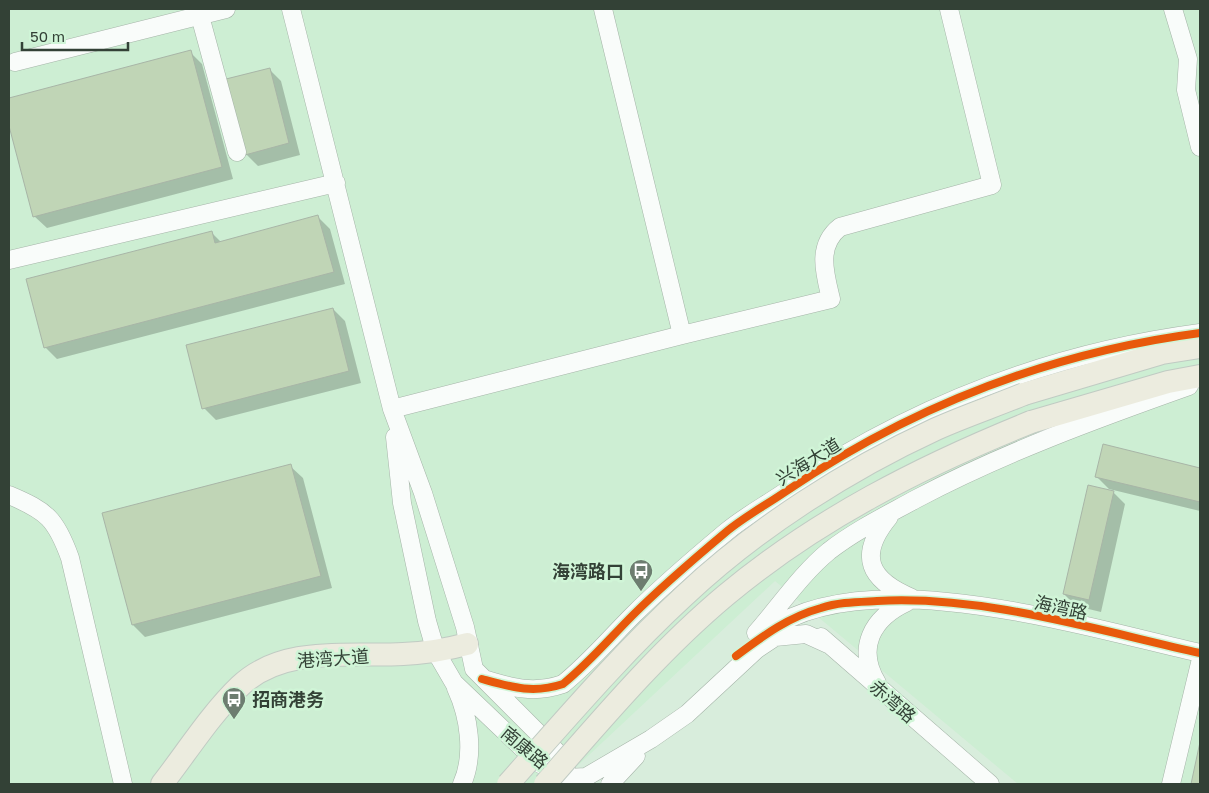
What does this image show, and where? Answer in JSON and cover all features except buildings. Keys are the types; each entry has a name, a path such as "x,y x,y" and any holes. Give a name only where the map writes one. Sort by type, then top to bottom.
{"main road":[{"name":"兴海大道","path":"508,784 569,716 677,602 740,550 804,504 872,462 936,429 1024,394 1162,353 1200,347"},
{"path":"558,782 664,652 726,595 808,535 889,485 963,449 1031,422 1168,382 1200,376"},
{"name":"港湾大道","path":"162,784 240,686 259,672 282,662 308,656 436,652 467,644"}],"street":[{"path":"15,62 225,9"},
{"path":"291,9 392,409 831,299 824,265 824,255 829,239 840,227 992,185 949,9"},
{"path":"603,9 682,335"},
{"path":"1173,9 1188,59 1186,90 1200,147"},
{"path":"200,16 237,152"},
{"path":"9,260 336,184"},
{"name":"兴海大道","path":"482,679 531,691 548,689 563,684 635,613 728,531 814,472 897,425 970,392 1037,367 1111,347 1200,332"},
{"path":"736,656 809,570 828,552 854,533 952,480 1026,448 1200,382"},
{"name":"南康路","path":"392,409 426,502 465,627 467,644 474,669 563,760 558,782"},
{"name":"南康路","path":"392,409 402,503 427,621 436,652 454,683 558,782"},
{"path":"9,495 48,516 61,534 70,558 123,784"},
{"path":"894,510 872,540 870,551 872,564 883,582 893,590 915,599"},
{"path":"610,784 675,712 736,656 773,628 798,616 843,603 915,599"},
{"path":"881,690 867,658 873,630 888,612 915,599"},
{"name":"海湾路","path":"915,599 974,604 1200,653"},
{"name":"赤湾路","path":"798,616 990,784"},
{"path":"558,782 586,777 651,739 687,714 757,649 775,637 806,634 828,644"},
{"path":"1171,784 1200,663"},
{"path":"454,683 463,703 467,723 468,763 462,784"}],"shaded area":[{"path":"9,9 1200,9 1200,784 1018,784 775,581 558,784 9,784"}],"cycle path":[{"path":"482,679 512,687 532,689 542,689 563,684 591,659 655,593 733,527 833,461 932,409 1035,369 1089,354 1144,342 1200,333"},
{"path":"736,656 766,634 798,616 835,605 877,601 958,603 999,609 1040,616 1200,653"}],"place":[{"name":"海湾路口","path":"641,592"},
{"name":"招商港务","path":"234,720"}]}
